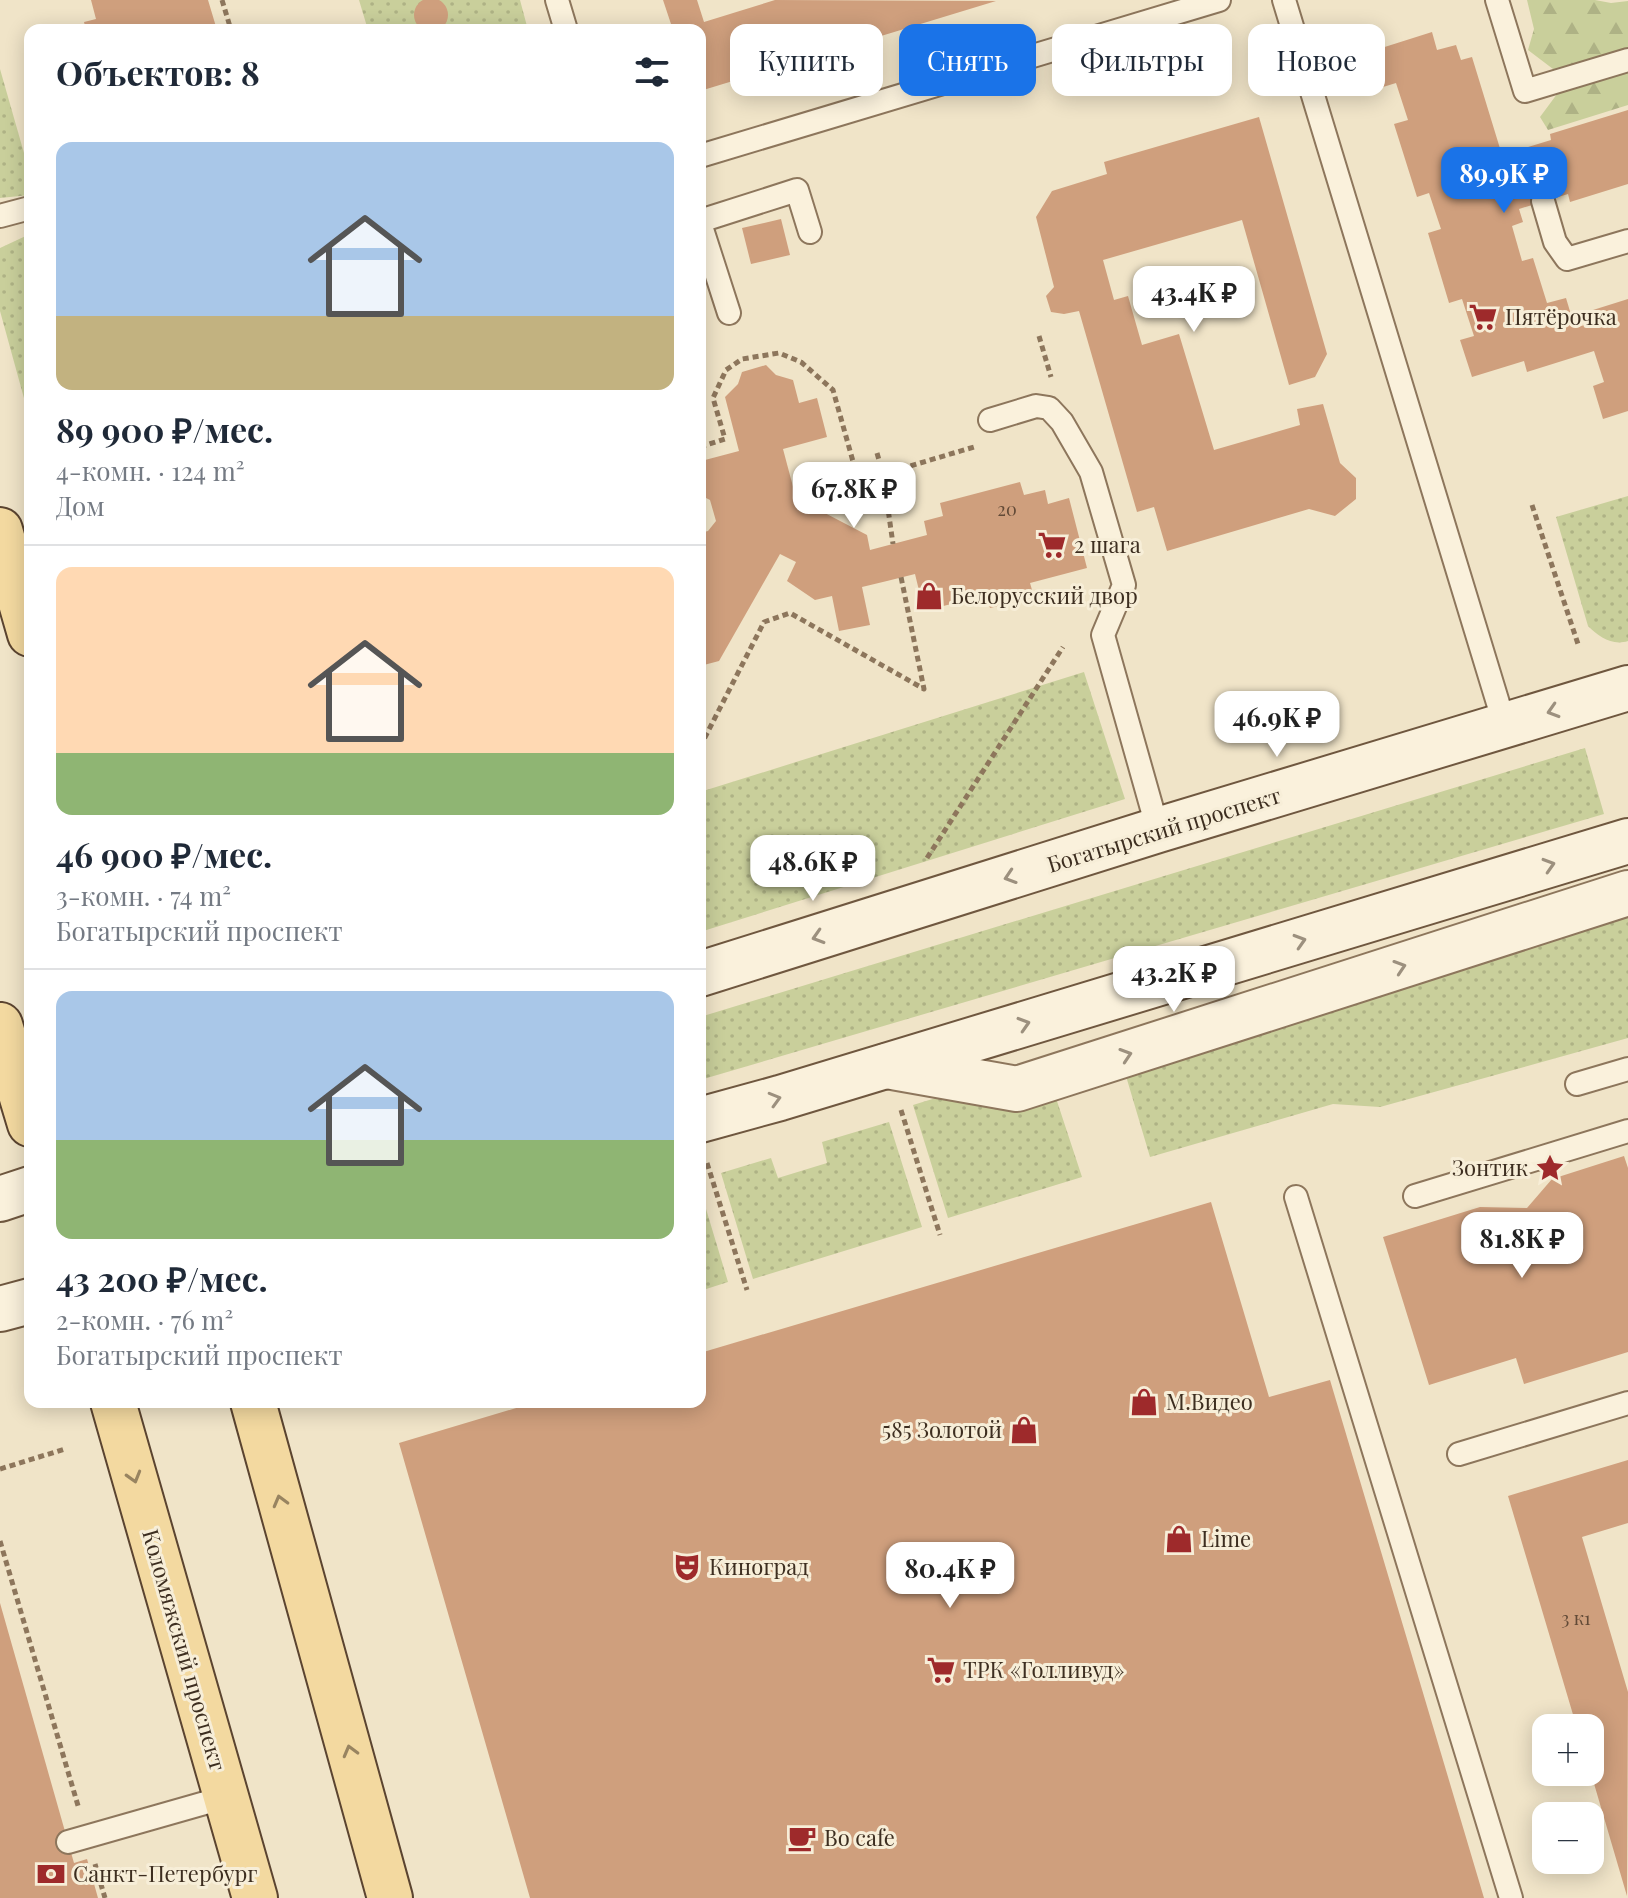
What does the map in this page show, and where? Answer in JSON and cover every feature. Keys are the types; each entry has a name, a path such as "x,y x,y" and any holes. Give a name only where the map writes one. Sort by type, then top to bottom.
{"main road":[{"path":"0,530 24,613"},
{"name":"Богатырский проспект","path":"706,972 1158,830 1628,688"},
{"path":"706,1119 893,1085 1628,841"},
{"path":"893,1085 1017,1089 1628,893"},
{"path":"0,1025 24,1104"},
{"path":"0,1199 24,1191"},
{"path":"0,1309 24,1303"},
{"name":"Коломяжский проспект","path":"115,1408 255,1898"},
{"path":"255,1408 390,1898"}],"lane":[{"path":"557,0 564,24"},
{"path":"706,154 1219,0"},
{"path":"1284,0 1505,726"},
{"path":"1497,0 1525,91 1628,60"},
{"path":"706,220 797,190 810,232"},
{"path":"1543,201 1555,242 1567,259 1628,241"},
{"path":"0,216 24,210"},
{"path":"706,241 729,313"},
{"path":"990,420 1036,406 1049,408 1062,422 1091,472 1124,585 1103,635 1158,830"},
{"path":"1577,1084 1628,1069"},
{"path":"1415,1196 1628,1131"},
{"path":"1296,1197 1511,1898"},
{"path":"1459,1454 1628,1403"},
{"path":"78,1839 226,1797"}],"path":[{"path":"222,0 229,24"},
{"path":"706,445 725,439 713,398 726,370 742,359 779,353 801,362 833,390 854,465 883,474 982,445"},
{"path":"877,453 893,544"},
{"path":"1532,505 1578,644"},
{"path":"706,735 764,622 790,613 924,689 901,577"},
{"path":"919,869 1063,647"},
{"path":"893,1085 940,1235"},
{"path":"707,1163 747,1290"},
{"path":"0,1469 65,1449"},
{"path":"0,1541 78,1839 105,1898"}],"green space":[{"path":"359,0 520,0 526,24 366,24"},
{"path":"1527,0 1628,1 1628,105 1548,130 1540,117 1560,90 1553,69 1528,50 1534,29"},
{"path":"0,69 24,153 24,196 0,198"},
{"path":"24,237 24,398 0,311 0,248"},
{"path":"1628,496 1628,641 1617,642 1601,637 1588,626 1556,517"},
{"path":"1084,672 1125,799 706,930 706,790"},
{"path":"1585,748 1604,814 706,1078 706,1015"},
{"path":"1628,909 1628,1038 1380,1107 1333,1104 1150,1157 1123,1066"},
{"path":"965,1089 1053,1089 1082,1177 948,1218 913,1105"},
{"path":"889,1122 922,1227 753,1279 721,1173 771,1158 778,1178 827,1163 822,1142"},
{"path":"706,1209 728,1282 706,1289"}],"building":[{"path":"425,-1 437,-1 447,9 445,24 417,24 415,21 415,9"},
{"path":"91,0 208,0 215,24 84,24 96,19"},
{"path":"663,0 697,0 704,22 775,0 996,1 920,24 899,24 899,30 883,35 883,24 730,24 730,82 706,89 706,24 671,24"},
{"path":"1432,32 1437,50 1456,45 1461,60 1472,57 1502,155 1551,140 1550,134 1628,110 1628,184 1570,202 1568,194 1519,209 1523,222 1512,226 1522,261 1533,258 1547,303 1566,298 1575,328 1597,321 1593,310 1628,299 1628,411 1603,419 1593,386 1604,382 1594,351 1527,372 1524,361 1472,377 1460,340 1474,336 1462,299 1449,303 1428,233 1441,229 1429,193 1417,197 1394,124 1408,120 1396,83 1385,86 1385,47"},
{"path":"1259,117 1327,354 1315,377 1289,385 1242,220 1103,260 1114,300 1128,296 1142,345 1179,334 1214,450 1300,425 1297,409 1323,404 1340,463 1356,478 1356,499 1335,516 1309,509 1167,551 1154,507 1137,512 1079,311 1064,314 1051,312 1046,296 1054,287 1036,217 1052,191 1107,174 1104,162"},
{"path":"781,219 790,255 751,264 742,228"},
{"path":"766,365 776,375 793,380 799,403 817,398 827,437 783,449 796,498 867,535 870,550 927,535 924,521 943,516 940,503 1020,482 1024,495 1045,490 1048,504 1069,498 1087,568 1030,583 1034,597 990,608 986,595 924,611 915,574 862,587 870,625 839,631 832,596 815,600 787,581 796,562 780,554 719,661 706,664 706,532 716,521 710,500 706,498 706,460 739,451 725,397 738,384 742,372"},
{"path":"1624,1156 1628,1168 1628,1352 1524,1384 1516,1358 1429,1385 1383,1237 1480,1207 1527,1208 1552,1179"},
{"name":"ТРК «Голливуд»","path":"1211,1202 1269,1397 1330,1380 1484,1898 530,1898 399,1443 516,1408 706,1408 706,1351"},
{"path":"1628,1460 1628,1523 1582,1537 1628,1692 1627,1896 1604,1818 1604,1802 1599,1802 1595,1786 1604,1786 1604,1714 1573,1714 1508,1496"},
{"path":"0,1603 74,1863 87,1859 98,1898 0,1898"}],"place":[{"name":"Пятёрочка","path":"1483,317"},
{"name":"2 шага","path":"1052,545"},
{"name":"Белорусский двор","path":"929,596"},
{"name":"Зонтик","path":"1550,1168"},
{"name":"М.Видео","path":"1144,1402"},
{"name":"585 Золотой","path":"1024,1430"},
{"name":"Lime","path":"1179,1539"},
{"name":"Киноград","path":"687,1567"},
{"name":"ТРК «Голливуд»","path":"941,1670"},
{"name":"Bo cafe","path":"802,1838"},
{"name":"Санкт-Петербург","path":"51,1874"}]}
